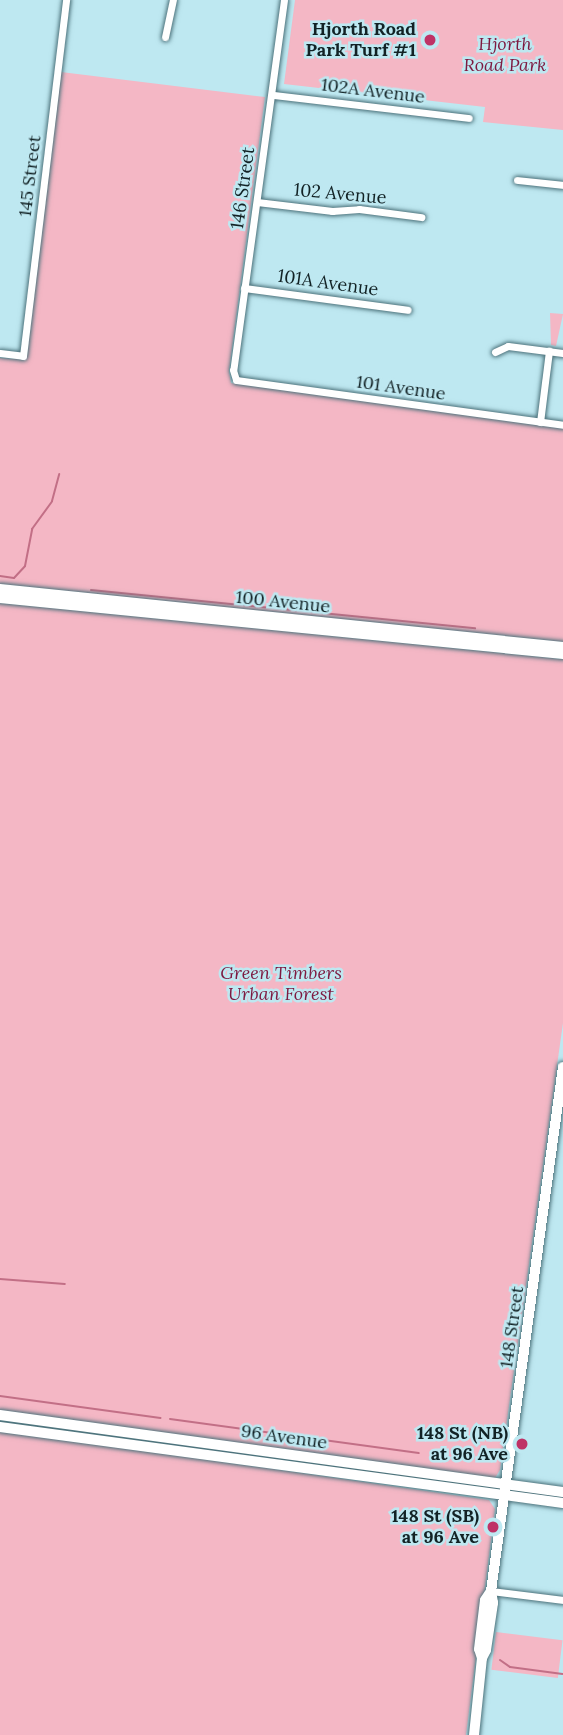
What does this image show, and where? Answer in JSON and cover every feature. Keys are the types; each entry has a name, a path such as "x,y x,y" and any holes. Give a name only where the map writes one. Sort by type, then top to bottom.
{"main road":[{"name":"100 Avenue","path":"0,589 563,646"},
{"name":"100 Avenue","path":"0,598 563,654"},
{"name":"148 Street","path":"474,1735 485,1600 491,1591 563,1074"},
{"name":"96 Avenue","path":"0,1415 505,1490 563,1503"},
{"name":"96 Avenue","path":"0,1427 505,1490 563,1492"}],"street":[{"name":"145 Street","path":"0,353 23,356 66,0"},
{"path":"165,37 173,0"},
{"name":"146 Street","path":"236,380 233,370 284,0"},
{"name":"102A Avenue","path":"273,95 469,118"},
{"path":"517,180 563,185"},
{"name":"102 Avenue","path":"257,202 332,211 359,209 421,217"},
{"name":"101A Avenue","path":"244,288 408,310"},
{"path":"495,352 508,346 563,353"},
{"path":"540,422 549,351"},
{"name":"101 Avenue","path":"236,380 563,425"},
{"path":"491,1591 563,1600"}],"green space":[{"name":"Hjorth Road Park","path":"295,0 563,0 563,130 483,122 485,107 284,84"},
{"path":"61,72 265,97 229,371 231,383 563,426 563,643 0,585 0,358 15,359 21,351"},
{"path":"550,313 563,314 556,346 551,345"},
{"name":"Green Timbers Urban Forest","path":"0,602 563,659 563,1023 500,1470 495,1478 0,1411"},
{"path":"0,1430 489,1500 495,1509 466,1735 0,1735"},
{"path":"496,1632 563,1640 558,1678 491,1670"}],"waterway":[{"path":"0,576 14,578 25,566 32,529 52,501 59,474"},
{"path":"91,590 475,628"},
{"path":"0,1279 65,1284"},
{"path":"0,1396 160,1418"},
{"path":"170,1419 419,1453"},
{"path":"500,1660 510,1667 563,1674"}],"place":[{"name":"Hjorth Road Park Turf #1","path":"430,40"},
{"name":"148 St (NB) at 96 Ave","path":"522,1444"},
{"name":"148 St (SB) at 96 Ave","path":"493,1527"}]}
